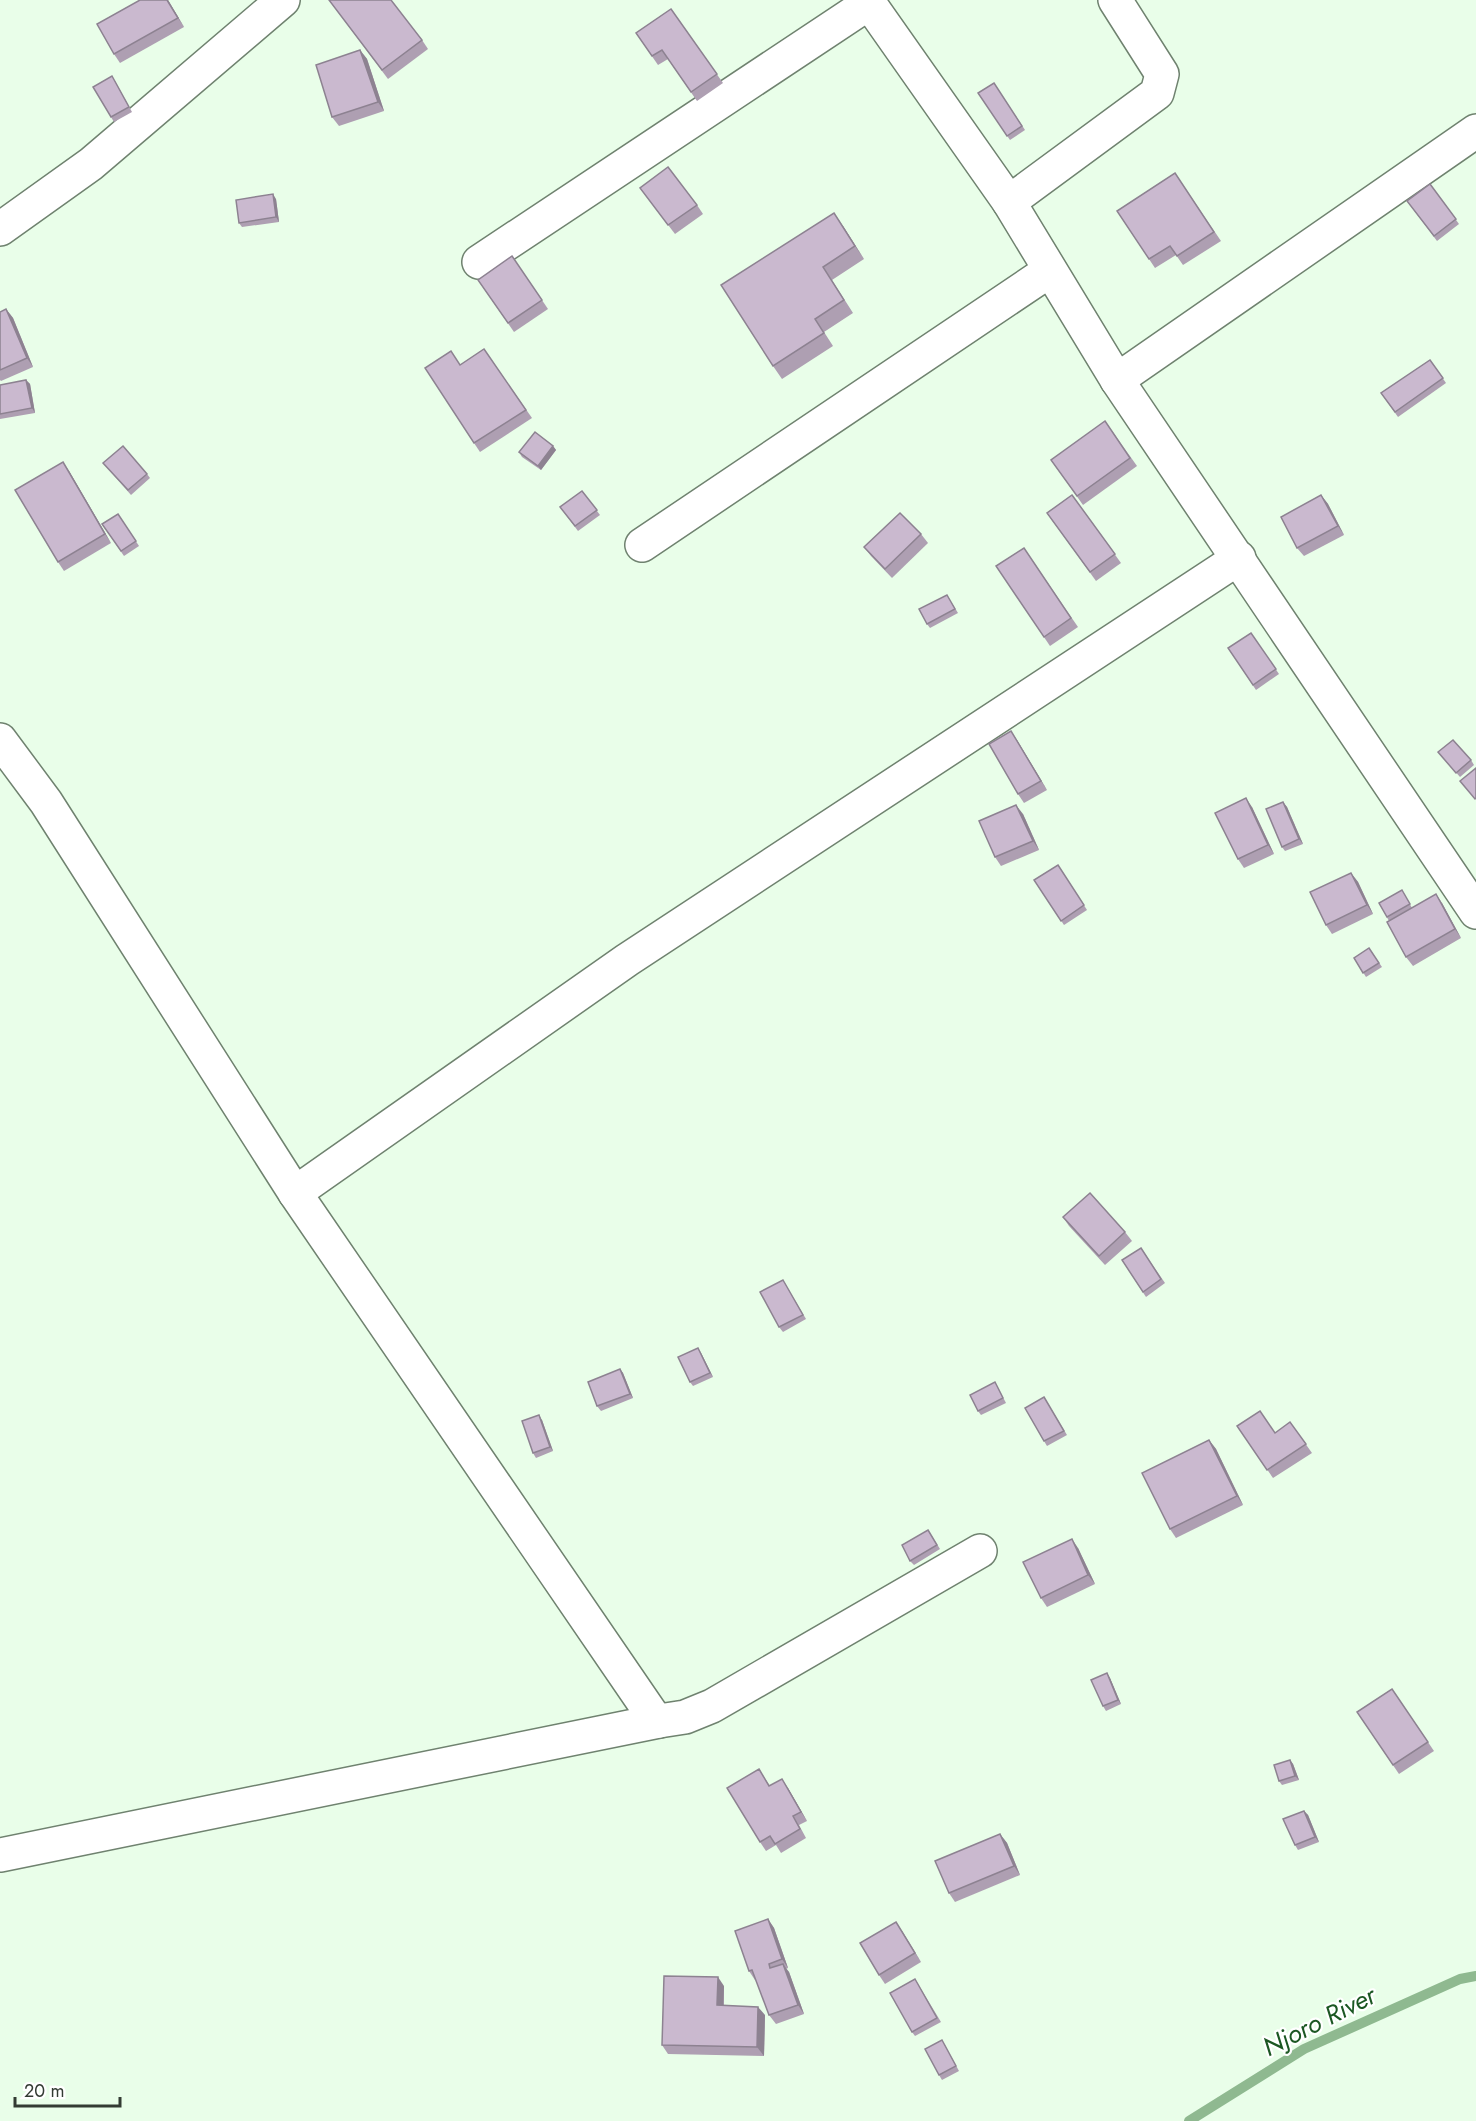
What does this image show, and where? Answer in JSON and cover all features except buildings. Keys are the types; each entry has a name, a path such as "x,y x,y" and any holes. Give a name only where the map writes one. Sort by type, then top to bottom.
{"street":[{"path":"0,229 91,164 283,0"},
{"path":"1009,202 1157,93 1162,74 1115,0"},
{"path":"478,262 868,2 1009,202 1117,380 1476,912"},
{"path":"1117,380 1476,131"},
{"path":"642,545 1049,271"},
{"path":"295,1193 627,960 1239,558"},
{"path":"0,740 46,802 295,1193 640,1698 658,1721"},
{"path":"0,1855 685,1717 712,1706 980,1551"}],"waterway":[{"name":"Njoro River","path":"1189,2121 1304,2049 1460,1979 1476,1976"}]}
